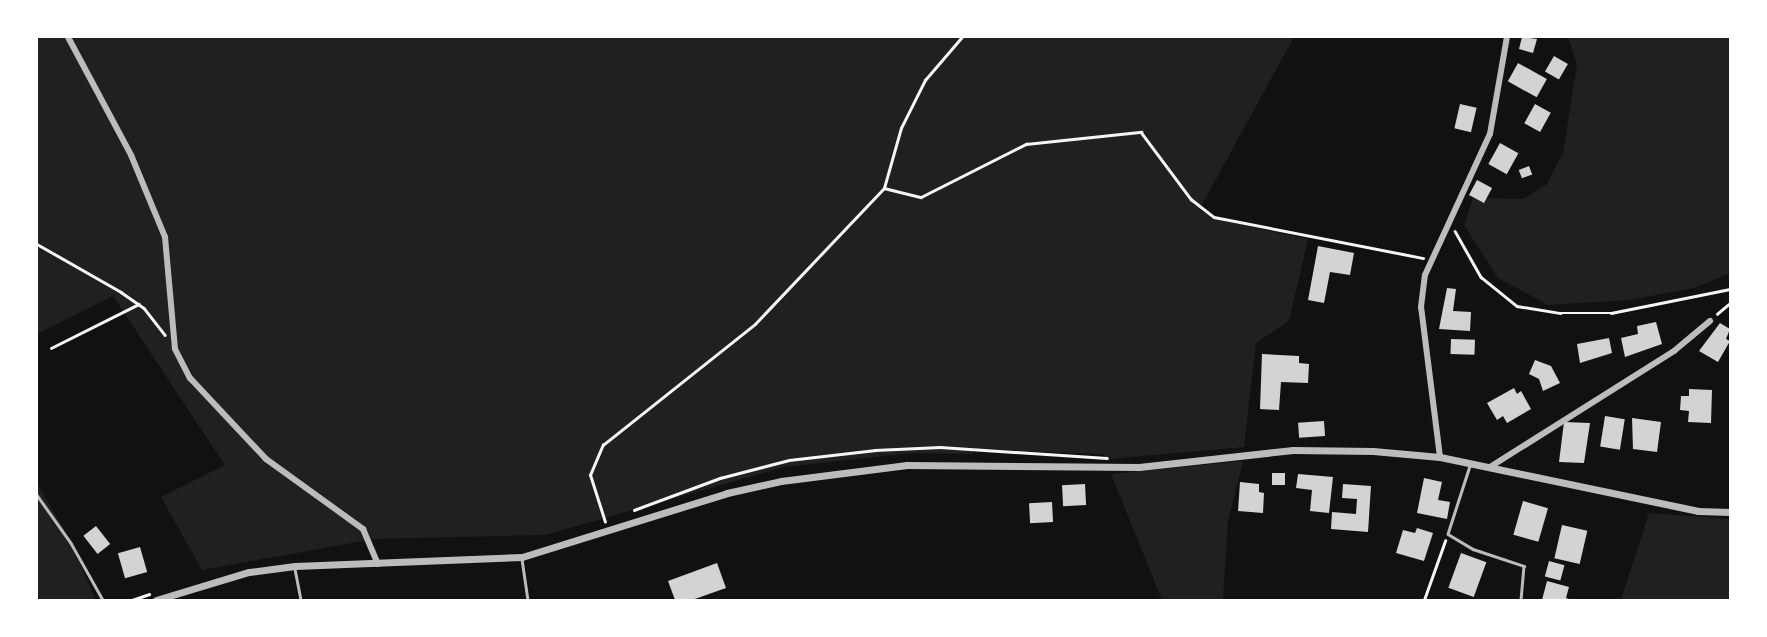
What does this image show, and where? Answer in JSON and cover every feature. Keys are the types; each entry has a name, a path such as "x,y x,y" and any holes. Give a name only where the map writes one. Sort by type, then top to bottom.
{"street":[{"path":"68,37 131,155 166,237 175,349 190,378 265,459 363,529 378,564"},
{"path":"1440,457 1421,307 1431,260 1490,134 1507,37"},
{"path":"1490,467 1674,351 1710,321"},
{"path":"155,596 249,572 295,566 522,557 608,533 727,493 781,481 907,465 1139,467 1293,450 1440,457 1698,511 1730,512"}],"lane":[{"path":"1471,463 1448,534 1473,549 1524,566 1521,600"},
{"path":"37,495 71,543 103,600"},
{"path":"522,557 528,600"},
{"path":"295,566 300,600"}],"path":[{"path":"608,533 590,475 604,445 755,324 884,188 901,128 925,80 962,37"},
{"path":"884,188 921,197 1026,144 1141,132 1191,199 1214,218 1431,260"},
{"path":"1449,219 1481,277 1517,306 1560,313 1611,313 1730,289"},
{"path":"37,244 139,304 175,349"},
{"path":"1710,321 1730,303"},
{"path":"51,348 139,304"},
{"path":"630,512 720,478 789,460 940,447 1102,454"},
{"path":"592,526 617,517"},
{"path":"1424,600 1448,534"},
{"path":"132,600 155,596"}],"shaded area":[{"path":"37,37 1294,37 1199,210 1228,222 1308,239 1289,321 1256,343 1244,447 1109,459 1102,454 973,449 972,454 910,453 784,467 545,535 374,539 202,570 161,497 225,465 113,296 37,334"},
{"path":"1568,37 1730,37 1730,273 1694,288 1629,300 1548,305 1498,278 1464,225 1473,198 1523,199 1547,184 1563,153 1577,64"},
{"path":"1243,461 1228,521 1223,600 1162,600 1111,474"},
{"path":"37,483 66,533 96,600 37,600"},
{"path":"1649,513 1730,519 1730,600 1621,600"}],"building":[{"path":"1522,37 1537,39 1533,53 1519,49"},
{"path":"1554,56 1568,64 1559,80 1545,72"},
{"path":"1518,63 1547,79 1537,97 1508,81"},
{"path":"1460,104 1477,108 1471,132 1454,128"},
{"path":"1535,104 1551,113 1540,132 1524,123"},
{"path":"1500,143 1518,153 1507,174 1488,164"},
{"path":"1529,166 1532,174 1522,178 1519,170"},
{"path":"1477,180 1492,188 1484,203 1469,195"},
{"path":"1318,246 1354,253 1350,275 1330,272 1324,303 1308,300"},
{"path":"1447,288 1456,289 1453,311 1471,312 1470,331 1439,329"},
{"path":"1656,322 1662,344 1625,357 1621,338 1638,334 1637,326"},
{"path":"1720,323 1730,329 1726,339 1730,341 1718,362 1699,351"},
{"path":"1609,338 1612,353 1580,363 1577,344"},
{"path":"1451,339 1475,340 1474,355 1450,354"},
{"path":"1262,354 1299,356 1299,363 1309,364 1308,383 1281,382 1279,410 1260,409"},
{"path":"1535,360 1551,366 1560,383 1543,391 1539,379 1529,374"},
{"path":"1514,388 1517,394 1521,391 1531,409 1507,423 1503,416 1497,420 1487,403"},
{"path":"1689,389 1712,390 1711,423 1688,422 1689,411 1680,410 1681,396 1689,396"},
{"path":"1605,416 1625,419 1620,450 1600,447"},
{"path":"1632,418 1661,422 1657,452 1633,449"},
{"path":"1324,421 1325,436 1299,438 1298,423"},
{"path":"1564,422 1590,423 1584,463 1559,462"},
{"path":"1272,473 1285,473 1285,485 1272,485"},
{"path":"1298,474 1333,477 1329,513 1310,511 1312,490 1296,488"},
{"path":"1424,478 1442,482 1438,500 1450,502 1447,519 1417,513"},
{"path":"1240,482 1259,484 1259,492 1264,493 1263,513 1238,511"},
{"path":"1085,484 1086,505 1063,506 1062,485"},
{"path":"1343,484 1371,486 1368,532 1331,529 1332,512 1356,514 1357,499 1342,498"},
{"path":"1523,501 1548,508 1538,542 1513,535"},
{"path":"1052,502 1053,522 1030,523 1029,503"},
{"path":"1562,525 1587,531 1580,564 1554,558"},
{"path":"96,526 110,544 98,554 83,536"},
{"path":"1417,528 1433,533 1424,561 1396,553 1403,530 1415,533"},
{"path":"140,547 147,572 125,578 118,553"},
{"path":"1461,553 1486,562 1474,597 1448,588"},
{"path":"1549,561 1564,565 1560,581 1545,576"},
{"path":"717,563 726,588 692,600 675,600 668,581"},
{"path":"1547,581 1569,587 1566,598 1572,600 1542,600"}]}
